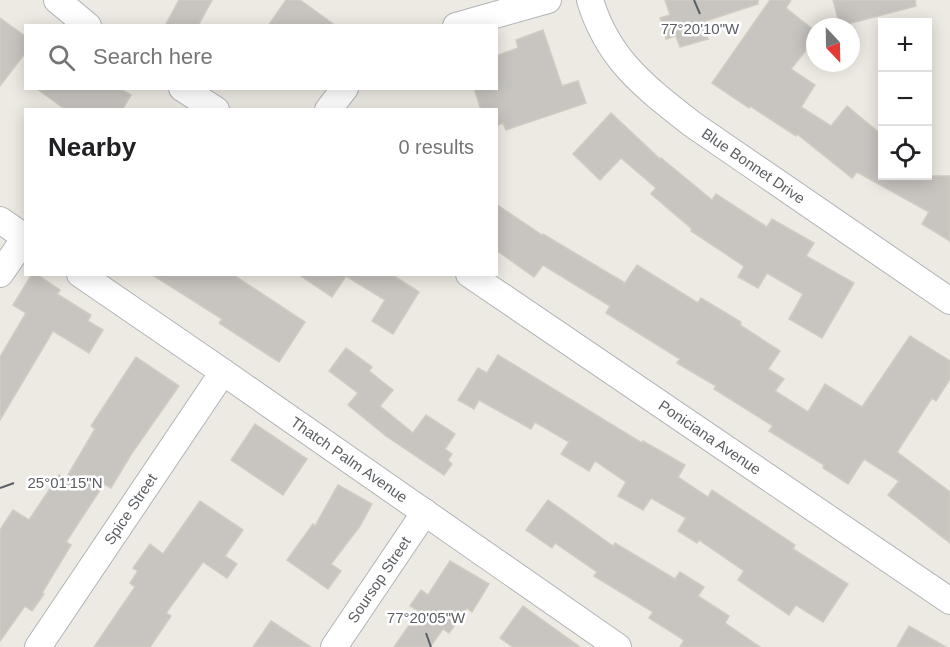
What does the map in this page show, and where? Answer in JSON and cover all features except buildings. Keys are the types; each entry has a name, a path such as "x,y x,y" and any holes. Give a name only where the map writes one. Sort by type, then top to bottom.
{"street":[{"path":"57,0 86,24"},
{"path":"463,24 548,0"},
{"name":"Blue Bonnet Drive","path":"590,0 602,32 614,51 636,78 659,98 692,124 950,301"},
{"path":"185,90 213,108"},
{"path":"330,108 343,90"},
{"path":"0,220 24,237"},
{"path":"0,274 24,239"},
{"name":"Thatch Palm Avenue","path":"83,276 618,647"},
{"name":"Poniciana Avenue","path":"472,276 950,601"},
{"name":"Spice Street","path":"38,647 224,372"},
{"name":"Soursop Street","path":"334,647 425,512"}]}
